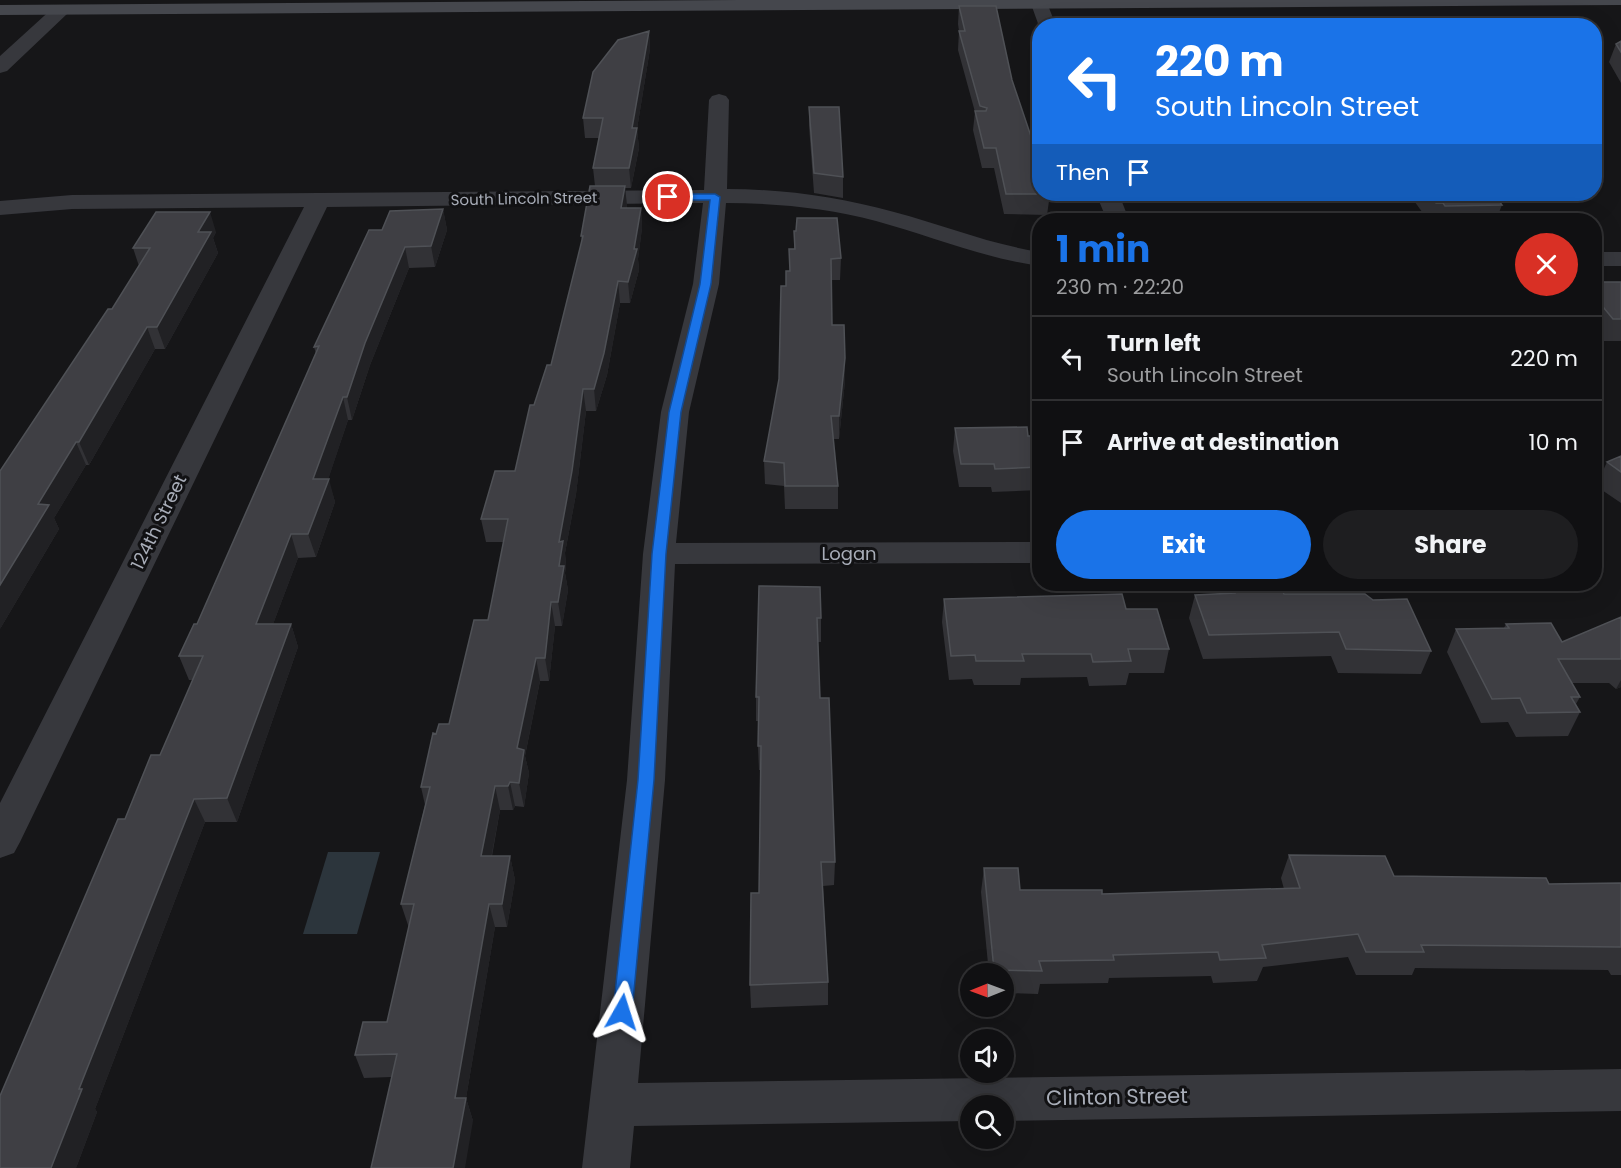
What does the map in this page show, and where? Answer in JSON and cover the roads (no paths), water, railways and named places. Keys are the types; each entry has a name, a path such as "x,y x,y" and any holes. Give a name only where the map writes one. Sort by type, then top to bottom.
{"street":[{"path":"0,10 422,4 1040,4 1621,0"},
{"path":"1040,4 1044,18"},
{"path":"0,67 61,10"},
{"path":"606,1168 646,780 659,554 675,412 706,284 715,197 719,100"},
{"name":"South Lincoln Street","path":"0,208 72,202 318,202 756,196 841,206 912,224 983,249 1032,258"},
{"name":"124th Street","path":"0,842 318,202"},
{"path":"1602,259 1621,259"},
{"name":"Logan","path":"659,554 1032,552"},
{"name":"Clinton Street","path":"613,1104 1621,1090"}]}
